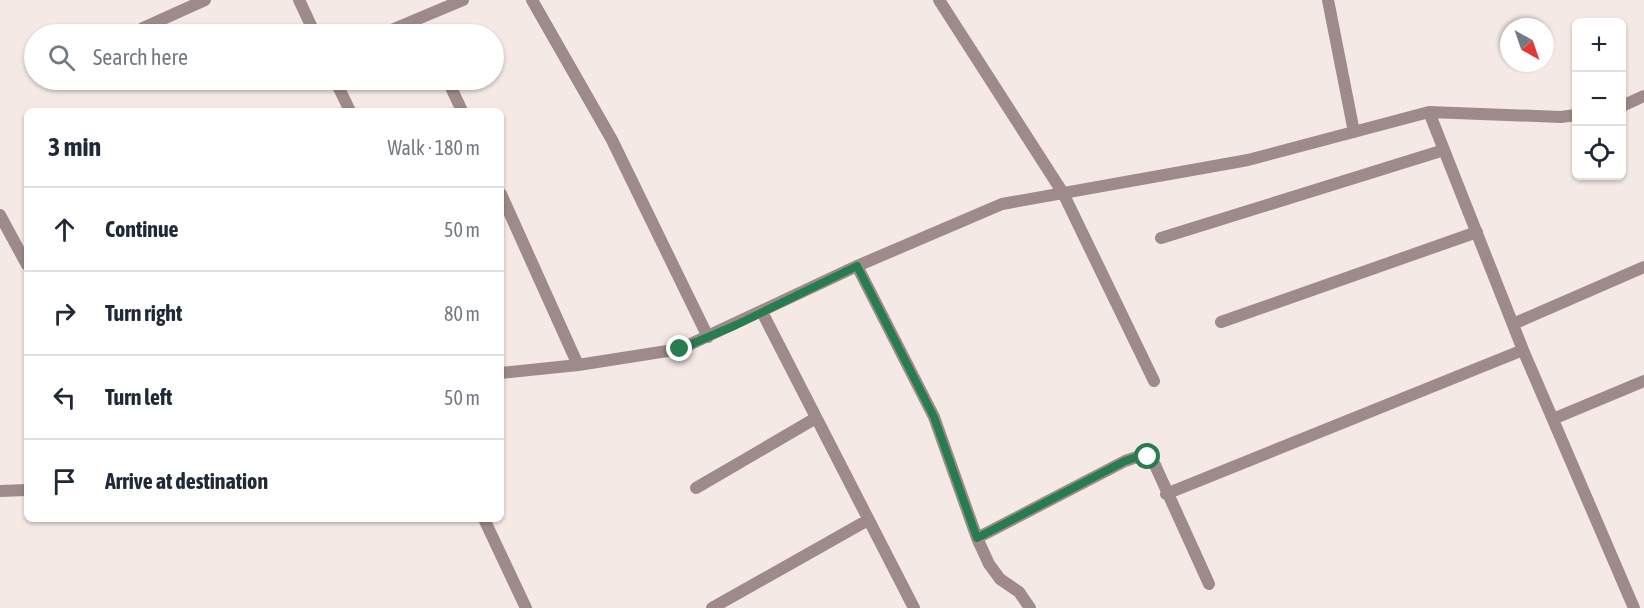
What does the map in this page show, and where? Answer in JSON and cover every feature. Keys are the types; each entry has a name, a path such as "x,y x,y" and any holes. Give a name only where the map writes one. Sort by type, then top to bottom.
{"street":[{"path":"152,24 205,0"},
{"path":"299,0 310,24"},
{"path":"406,24 463,0"},
{"path":"532,0 612,140 708,337"},
{"path":"939,0 1063,192 1154,381"},
{"path":"1328,0 1354,132"},
{"path":"340,90 349,108"},
{"path":"452,90 461,108"},
{"path":"1626,104 1644,96"},
{"path":"1429,112 1523,350 1634,608"},
{"path":"504,373 578,365 680,349 857,266 1002,204 1248,160 1429,112 1572,116"},
{"path":"1161,238 1444,150"},
{"path":"504,201 578,365"},
{"path":"0,216 24,260"},
{"path":"1221,322 1477,232"},
{"path":"857,266 934,417 977,538 1000,579 1018,592 1030,608"},
{"path":"1513,324 1644,267"},
{"path":"762,312 914,608"},
{"path":"1166,494 1523,350"},
{"path":"1553,419 1644,381"},
{"path":"696,488 816,418"},
{"path":"977,538 1140,456 1148,457 1155,465 1166,494 1209,584"},
{"path":"0,491 24,490"},
{"path":"712,608 868,520"},
{"path":"485,522 526,608"}],"route":[{"path":"680,349 736,325 857,266 934,417 977,538 1125,461 1140,456 1148,457"}]}
